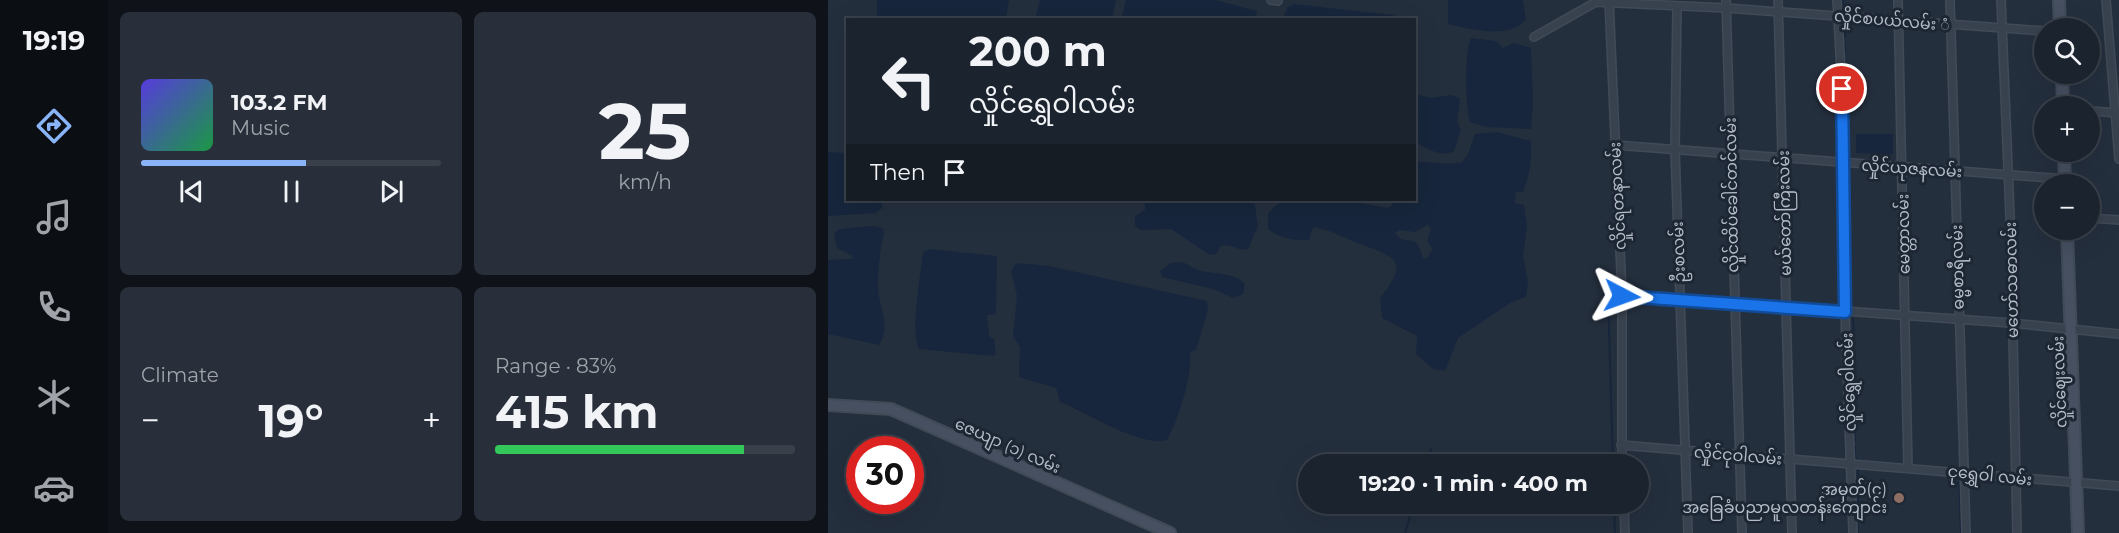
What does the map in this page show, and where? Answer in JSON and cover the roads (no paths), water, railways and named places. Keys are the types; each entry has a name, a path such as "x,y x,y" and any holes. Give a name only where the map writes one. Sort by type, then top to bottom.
{"street":[{"name":"မယ်တော်ကြီးလမ်း","path":"1778,0 1792,460 1792,533"},
{"name":"လှိုင်ရွှေဝါလမ်း","path":"1837,0 1855,463 1853,533"},
{"name":"မေတ္တာလမ်း","path":"1898,0 1908,468"},
{"name":"ဓမ္မစာရီလမ်း","path":"1950,0 1965,533"},
{"path":"2001,0 2002,28"},
{"path":"2060,0 2060,18"},
{"path":"2106,0 2118,113 2119,159"},
{"name":"လှိုင်စပယ်လမ်း ံ","path":"1534,37 1596,2 1609,1 1677,6 1726,4 1778,11 2034,30"},
{"name":"လှိုင်ရတနာလမ်း","path":"1609,1 1622,296 1621,454"},
{"name":"လှိုင်ထိပ်ခေါင်တင်လမ်း","path":"1726,4 1733,302 1742,533"},
{"name":"ဦးစလမ်း","path":"1677,6 1675,148 1688,533"},
{"name":"မဟော်သဓာလမ်း","path":"2002,28 2017,533"},
{"path":"2100,112 2118,113"},
{"name":"လှိုင်ယုဇနလမ်း","path":"1615,145 1954,170 2034,178"},
{"path":"2100,219 2119,220"},
{"name":"လှိုင်ဈေးလမ်း","path":"2068,240 2078,533"},
{"path":"1622,296 1733,302 1958,321 2011,322 2119,334"},
{"name":"ဇေယျာ (၁) လမ်း","path":"828,405 891,410 1170,533"},
{"name":"လှိုင်ငုဝါလမ်း","path":"1621,445 1792,460 1855,463"},
{"name":"ငုရွှေဝါ လမ်း","path":"1855,463 1963,471 2015,479 2119,486"},
{"path":"1624,514 1625,533"}],"water":[{"path":"877,0 1009,0 1006,18 877,18"},
{"path":"1040,0 1116,0 1112,18 1035,18"},
{"path":"1126,0 1216,0 1257,11 1256,18 1121,18"},
{"path":"1448,0 1523,0 1526,19 1511,29 1501,31 1478,30 1448,24"},
{"path":"1294,4 1393,15 1395,18 1283,18 1287,8"},
{"path":"1471,38 1496,41 1503,48 1514,43 1531,48 1533,102 1531,129 1486,127 1470,122 1466,80 1467,56"},
{"path":"1416,94 1431,98 1452,95 1460,99 1457,122 1461,130 1454,151 1439,153 1416,142 1416,121 1419,116 1416,112"},
{"path":"1497,132 1531,141 1531,161 1527,179 1523,192 1516,192 1515,203 1524,205 1527,226 1523,256 1528,282 1526,297 1510,303 1458,338 1445,371 1433,369 1416,354 1417,336 1382,318 1380,298 1395,275 1396,267 1389,256 1319,228 1313,227 1309,240 1282,237 1268,229 1268,213 1281,201 1350,201 1387,208 1392,206 1393,201 1416,201 1416,162 1450,164 1462,162 1468,154 1475,134","holes":["1428,225 1431,229 1427,241 1433,249 1427,258 1423,258 1417,244 1404,240 1395,233 1399,230 1415,232"]},
{"path":"1856,134 1893,134 1893,154 1856,153"},
{"path":"828,152 846,153 846,201 882,201 882,208 875,213 828,216"},
{"path":"1143,201 1254,201 1258,226 1248,249 1221,246 1216,254 1210,255 1171,229 1141,230 1135,226 1135,216 1145,210"},
{"path":"872,226 883,228 884,233 878,285 884,331 879,345 828,334 828,260 852,259 853,256 837,248 834,233 840,229"},
{"path":"931,249 997,256 996,314 987,315 989,336 994,339 996,354 993,356 919,349 916,340 915,318 922,258 924,251"},
{"path":"1180,262 1204,272 1223,274 1240,280 1245,284 1243,294 1233,298 1213,289 1162,277 1160,271 1171,263"},
{"path":"1019,263 1049,266 1207,301 1208,310 1196,350 1190,352 1184,397 1167,440 1143,439 1114,428 1060,402 1056,388 1019,377 1020,347 1013,336 1017,296 1011,271"}],"waterway":[{"path":"1842,0 1846,12"},
{"path":"1845,37 1846,21"},
{"path":"1845,44 1845,53"},
{"path":"1845,59 1847,83"},
{"path":"1847,88 1848,99"},
{"path":"1848,105 1848,121"},
{"path":"1848,125 1848,152"},
{"path":"1849,166 1849,189"},
{"path":"1849,195 1849,209"},
{"path":"1849,214 1849,226"},
{"path":"1849,231 1849,241"},
{"path":"1849,245 1849,257"},
{"path":"1849,263 1849,279"},
{"path":"1849,285 1849,305 1853,309"},
{"path":"1608,295 1613,454"},
{"path":"1853,316 1854,345"},
{"path":"1854,355 1854,372"},
{"path":"1854,375 1854,384"},
{"path":"1854,387 1854,394"},
{"path":"1854,397 1854,407"},
{"path":"1854,413 1855,441"},
{"path":"1855,446 1855,457 1858,461"},
{"path":"1429,454 1431,449"},
{"path":"1858,467 1858,533"},
{"path":"1959,476 1961,533"},
{"path":"1405,533 1411,514"},
{"path":"1614,514 1615,533"}],"place":[{"name":"အမှတ်(၄) အခြေခံပညာမူလတန်းကျောင်း","path":"1899,498"}]}
